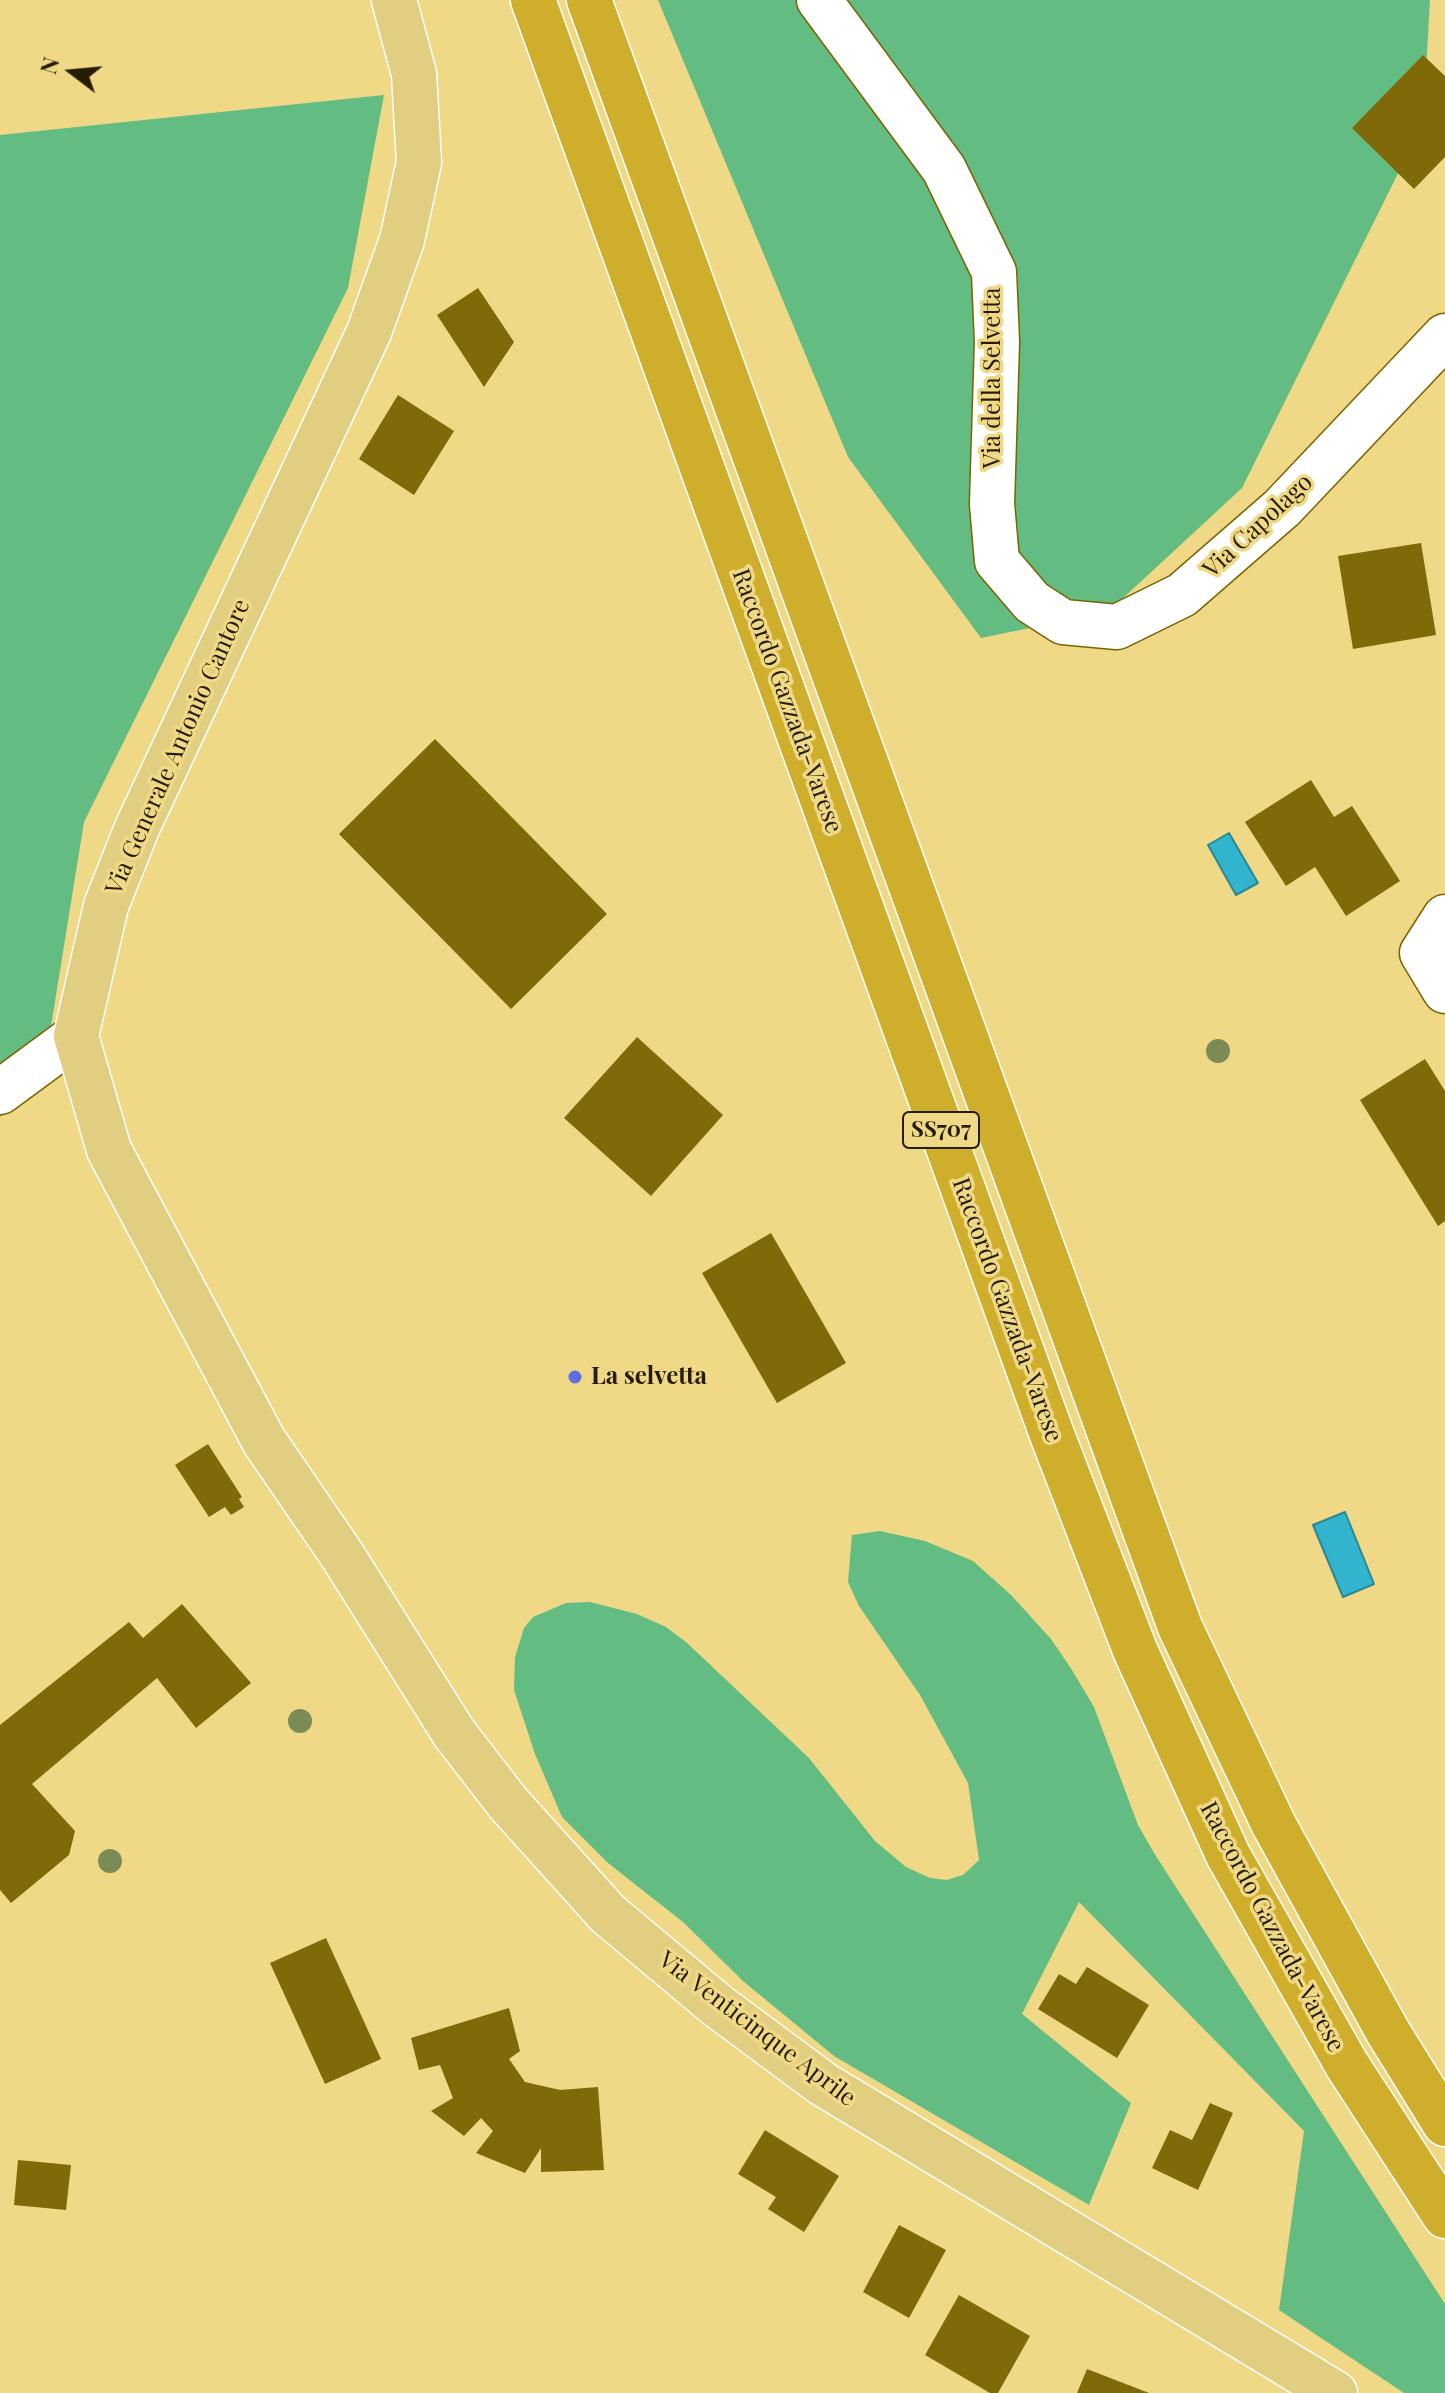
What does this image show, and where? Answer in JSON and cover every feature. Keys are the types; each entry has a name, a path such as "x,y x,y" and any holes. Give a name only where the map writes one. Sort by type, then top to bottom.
{"highway":[{"name":"Raccordo Gazzada-Varese","path":"533,0 1045,1417 1135,1650 1228,1855 1347,2065 1445,2216"},
{"name":"Raccordo Gazzada-Varese","path":"589,0 1180,1627 1274,1825 1388,2032 1445,2124"}],"main road":[{"name":"Via Generale Antonio Cantore","path":"342,1555 264,1441 109,1150 76,1036 106,906 137,828 369,332 402,240 419,162 414,74 394,0"},
{"name":"Via Venticinque Aprile","path":"342,1555 454,1733 508,1803 608,1914 718,2006 823,2084 1335,2393"}],"street":[{"name":"Via della Selvetta","path":"819,0 944,169 994,272 997,342 992,504 997,561 1032,602"},
{"name":"Via Capolago","path":"1032,602 1063,622 1117,627 1182,595 1282,508 1445,336"},
{"path":"1445,917 1422,953 1445,991"},
{"path":"0,1092 76,1036"}],"green space":[{"path":"658,0 1430,0 1423,123 1242,488 1108,612 981,638 848,457"},
{"path":"384,95 348,288 84,822 41,1088 0,1117 0,135"},
{"path":"880,1531 925,1541 973,1561 1011,1595 1051,1639 1072,1670 1094,1707 1138,1825 1154,1853 1445,2304 1445,2393 1404,2393 1279,2310 1304,2131 1079,1902 1022,2014 1131,2103 1089,2205 834,2056 743,1981 683,1922 608,1863 562,1817 535,1754 514,1690 515,1657 524,1628 533,1617 566,1603 590,1602 637,1614 666,1627 686,1642 809,1758 875,1841 906,1867 930,1878 947,1880 963,1875 979,1860 968,1783 920,1695 859,1606 848,1582 852,1535"}],"water":[{"path":"1229,833 1258,883 1236,895 1208,845"},
{"path":"1345,1512 1374,1584 1343,1597 1313,1525"}],"building":[{"path":"1423,55 1445,76 1445,157 1414,189 1352,128"},
{"path":"478,288 514,342 484,387 437,315"},
{"path":"398,395 454,431 414,495 359,459"},
{"path":"1421,543 1436,635 1353,649 1338,556"},
{"path":"435,739 607,914 511,1009 339,834"},
{"path":"1311,780 1334,817 1352,806 1400,881 1346,916 1315,867 1286,886 1245,822"},
{"path":"637,1037 723,1115 651,1196 564,1118"},
{"path":"1425,1059 1445,1091 1445,1221 1438,1226 1360,1100"},
{"path":"771,1233 846,1363 777,1403 702,1273"},
{"path":"208,1444 242,1497 239,1499 244,1507 231,1515 225,1507 209,1517 175,1465"},
{"path":"182,1604 251,1683 196,1728 157,1678 32,1784 75,1831 69,1855 11,1903 0,1890 0,1725 129,1622 143,1638"},
{"path":"326,1938 381,2059 325,2084 270,1963"},
{"path":"1087,1967 1149,2005 1117,2058 1038,2009 1059,1974 1076,1984"},
{"path":"509,2008 520,2051 509,2059 525,2082 560,2090 598,2087 604,2170 541,2172 541,2148 525,2173 476,2153 493,2131 481,2118 464,2136 431,2111 453,2098 440,2065 419,2070 411,2038"},
{"path":"1210,2103 1233,2113 1198,2190 1152,2168 1170,2130 1192,2140"},
{"path":"765,2130 839,2176 804,2232 768,2209 776,2197 738,2174"},
{"path":"18,2160 71,2165 66,2210 14,2205"},
{"path":"899,2225 946,2250 909,2318 863,2292"},
{"path":"959,2295 1030,2336 998,2393 990,2393 925,2355"},
{"path":"1087,2369 1149,2393 1077,2393"}],"place":[{"name":"La selvetta","path":"575,1377"}]}
